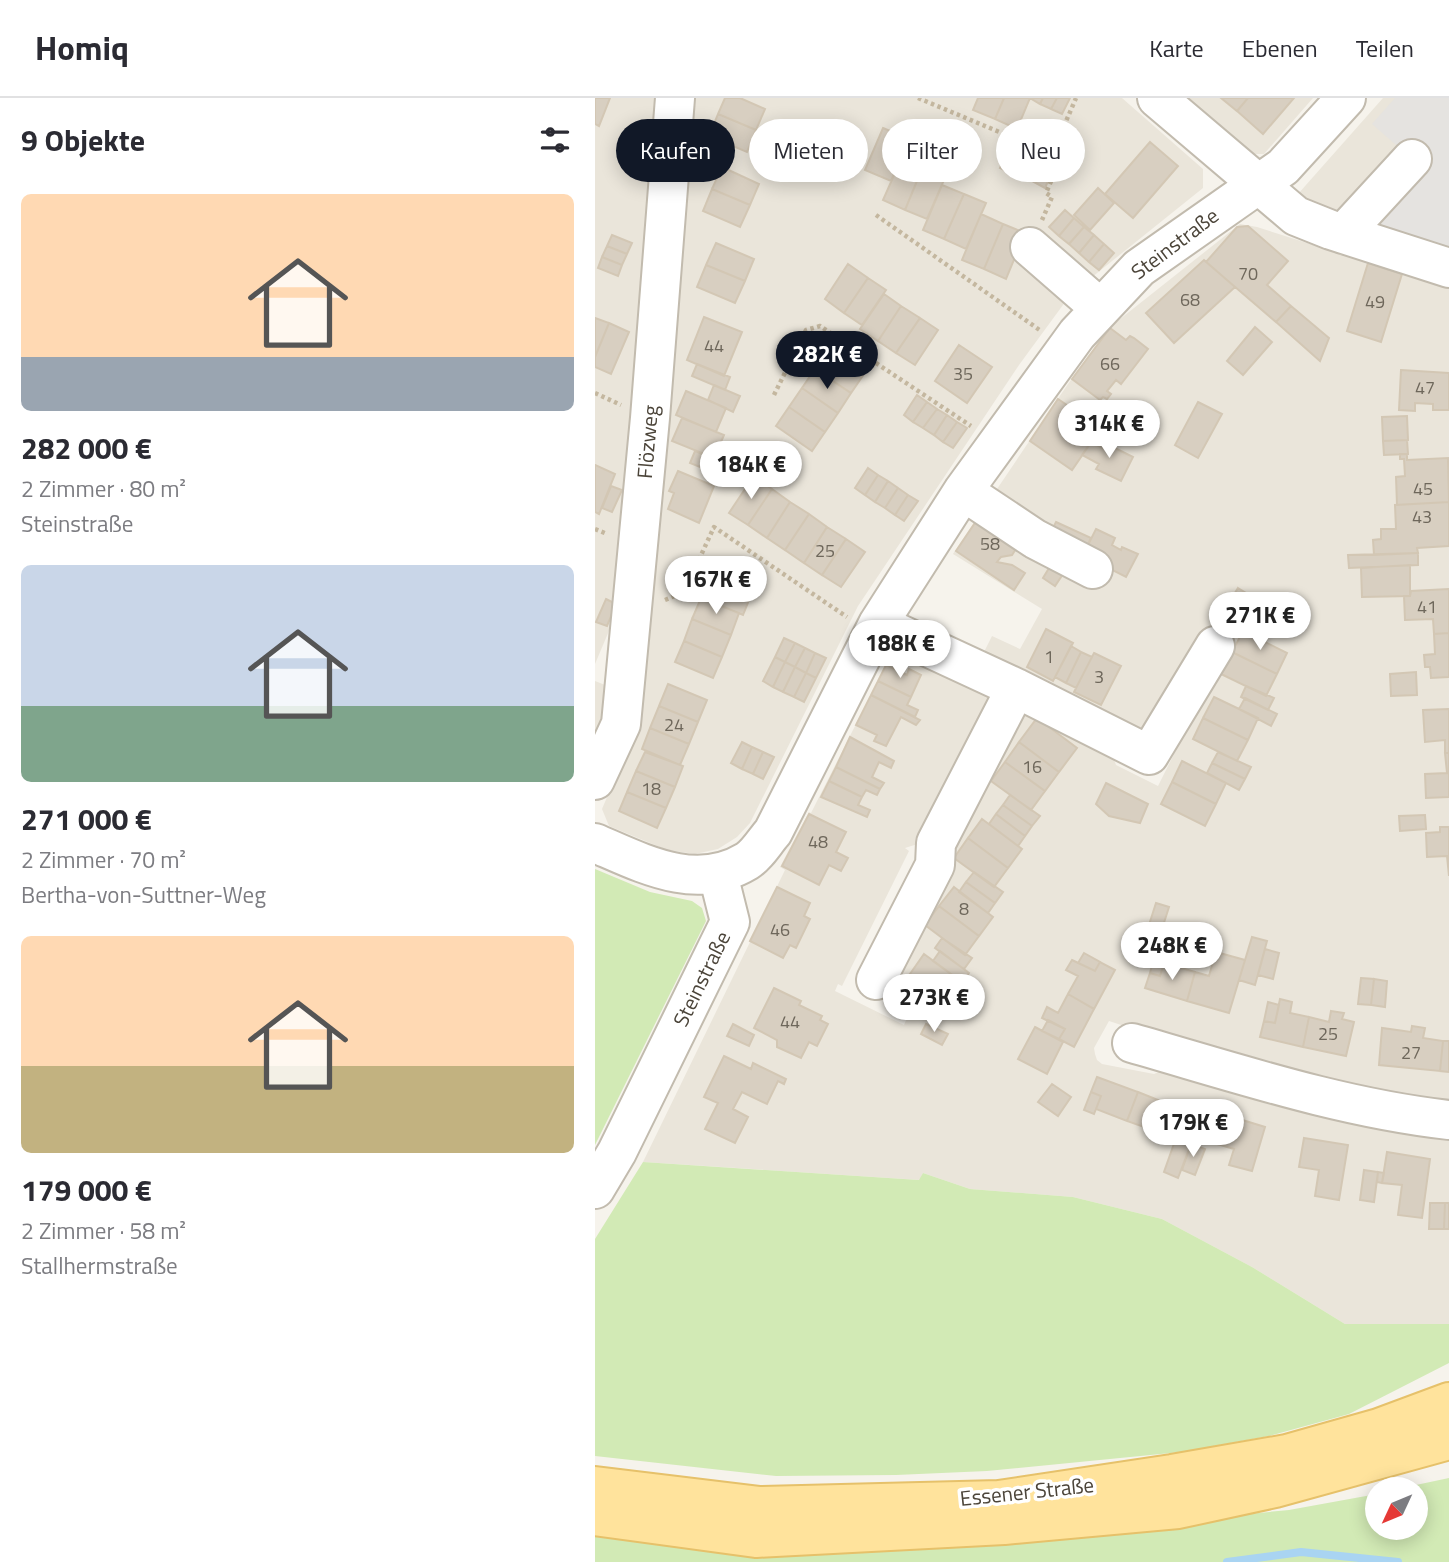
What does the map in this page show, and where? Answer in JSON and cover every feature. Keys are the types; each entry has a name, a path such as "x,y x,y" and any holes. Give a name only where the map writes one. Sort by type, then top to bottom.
{"main road":[{"name":"Essener Straße","path":"595,1486 760,1506 999,1500 1287,1454 1379,1428 1449,1402"},
{"name":"Essener Straße","path":"595,1516 756,1538 1004,1525 1178,1509 1275,1488 1444,1444"}],"street":[{"name":"Flözweg","path":"595,780 621,724 650,418 675,98"},
{"path":"1157,98 1296,216 1449,268"},
{"name":"Steinstraße","path":"595,1189 617,1152 730,922 718,874 749,860 773,832 875,629 963,491 1066,348 1100,308 1139,268 1283,167 1346,98"},
{"path":"1343,234 1412,159"},
{"path":"1030,247 1100,308"},
{"path":"963,491 1035,539 1093,569"},
{"path":"875,629 1016,688 1149,755 1215,646"},
{"path":"876,981 935,865 936,842 1016,688"},
{"path":"595,843 658,870 687,876 718,874"},
{"path":"1132,1043 1307,1093 1402,1115 1449,1120"}],"path":[{"path":"918,98 996,131"},
{"path":"1067,119 1076,98"},
{"path":"1030,247 1052,197 1046,193 1051,182"},
{"path":"876,215 1066,348"},
{"path":"774,395 806,330 820,326 997,443"},
{"path":"631,614 684,592 714,527 875,629"}],"shaded area":[{"path":"595,98 665,98 663,119 616,119 616,182 658,182 622,600 595,664"},
{"path":"691,98 1122,98 1203,169 1203,188 1071,294 1019,365 858,606 750,823 737,837 718,849 695,854 667,850 609,826 602,809 638,724 684,182 735,182 735,119 689,119"},
{"path":"1186,98 1313,98 1264,154 1252,154"},
{"path":"1383,98 1449,98 1449,256 1334,219 1298,194"},
{"path":"1395,98 1449,98 1449,248 1375,225 1426,171 1372,124"},
{"path":"1240,224 1257,227 1449,288 1449,1107 1213,1055 1109,1021 1094,1048 1095,1054 1102,1064 1154,1074 1169,1068 1449,1131 1449,1324 1345,1324 1252,1267 1162,1219 1073,1197 970,1189 923,1173 920,1180 643,1162 785,870 780,867 809,812 811,813 896,645 988,684 995,705 927,841 905,848 909,851 842,986 838,984 835,991 904,1025 909,1013 895,1005 889,982 1013,713 1030,708 1110,748 1116,765 1158,786 1184,734 1181,723 1157,724 1127,732 980,660 992,636 1020,649 1042,609 953,554 1068,384 1110,327"},
{"path":"595,681 615,689 595,760"}],"green space":[{"path":"595,869 650,892 692,901 702,908 706,921 595,1145"},
{"path":"643,1162 919,1180 923,1173 970,1189 1073,1197 1162,1219 1252,1267 1345,1324 1449,1324 1449,1363 1349,1414 1269,1436 1181,1452 987,1471 776,1476 595,1456 595,1239"},
{"path":"1449,1478 1449,1562 595,1562 595,1532 1185,1520 1289,1510 1365,1496 1365,1540 1428,1540 1428,1482"}],"building":[{"path":"595,98 610,98 599,126 595,124"},
{"path":"725,98 740,98 765,109 761,119 749,119 749,127 718,114"},
{"path":"978,98 1004,98 995,119 973,110"},
{"path":"1004,98 1030,98 1021,119 995,119"},
{"path":"1030,98 1043,98 1040,104"},
{"path":"1043,98 1057,98 1051,109 1040,104"},
{"path":"1057,98 1070,98 1062,114 1051,109"},
{"path":"1221,98 1248,98 1237,111"},
{"path":"1248,98 1294,98 1263,134 1237,111"},
{"path":"718,114 730,119 716,119"},
{"path":"735,121 749,127 747,152 735,147"},
{"path":"882,130 882,177 868,171 868,163"},
{"path":"1150,142 1178,166 1133,218 1105,194"},
{"path":"735,173 749,179 749,182 759,184 750,205 712,189 715,182 735,182"},
{"path":"891,182 917,182 905,210 883,200"},
{"path":"917,182 943,182 927,219 905,210"},
{"path":"1034,182 1048,182 1045,188"},
{"path":"942,185 964,194 944,239 923,230"},
{"path":"1098,188 1114,203 1090,230 1074,215"},
{"path":"712,189 750,205 740,227 703,211"},
{"path":"964,194 986,203 966,249 944,239"},
{"path":"1065,210 1074,218 1059,236 1049,227"},
{"path":"981,214 1003,224 984,269 962,260"},
{"path":"1074,218 1084,227 1069,244 1059,236"},
{"path":"1003,224 1025,233 1006,279 984,269"},
{"path":"1248,226 1288,261 1267,285 1291,306 1276,322 1206,262 1237,227"},
{"path":"1084,227 1094,235 1079,253 1069,244"},
{"path":"612,235 632,243 627,254 607,246"},
{"path":"1094,235 1104,244 1089,262 1079,253"},
{"path":"716,243 754,259 745,281 706,265"},
{"path":"1104,244 1114,253 1099,270 1089,262"},
{"path":"607,246 627,254 622,265 602,257"},
{"path":"602,257 622,265 618,276 598,268"},
{"path":"1204,260 1235,287 1174,343 1146,313"},
{"path":"1368,263 1402,274 1381,342 1347,331"},
{"path":"848,264 868,278 844,313 825,299"},
{"path":"706,265 745,281 735,303 697,287"},
{"path":"868,278 886,290 862,325 844,313"},
{"path":"884,294 901,306 878,341 860,329"},
{"path":"901,306 920,318 896,353 878,341"},
{"path":"1291,306 1329,338 1320,361 1276,322"},
{"path":"704,317 742,332 724,376 687,360"},
{"path":"595,318 609,323 595,357"},
{"path":"920,318 938,330 915,365 896,353"},
{"path":"609,323 629,332 611,374 595,367 595,357"},
{"path":"1255,327 1272,342 1243,375 1227,361"},
{"path":"1110,328 1126,340 1130,336 1134,338 1148,349 1121,384 1116,380 1107,391 1111,394 1107,399 1103,397 1100,400 1072,379"},
{"path":"959,345 992,367 967,403 935,381"},
{"path":"828,349 864,374 851,393 815,369"},
{"path":"697,364 730,377 725,390 692,376"},
{"path":"815,369 851,393 838,413 802,388"},
{"path":"1401,370 1449,373 1449,410 1433,410 1433,404 1415,403 1415,411 1399,410"},
{"path":"714,385 740,396 733,412 708,400"},
{"path":"802,388 838,413 825,432 789,407"},
{"path":"686,391 726,408 716,432 676,415"},
{"path":"917,395 927,402 913,422 904,415"},
{"path":"1058,399 1101,428 1072,470 1030,441"},
{"path":"927,402 937,409 923,428 913,422"},
{"path":"1198,402 1222,414 1198,458 1175,445"},
{"path":"789,407 825,432 812,451 776,426"},
{"path":"937,409 947,415 934,435 923,428"},
{"path":"947,415 957,422 943,442 934,435"},
{"path":"1407,416 1408,440 1383,441 1382,417"},
{"path":"682,418 724,435 714,458 672,441"},
{"path":"957,422 967,428 953,448 943,442"},
{"path":"1407,440 1408,454 1384,455 1383,441"},
{"path":"1091,442 1106,450 1109,445 1133,457 1121,481 1096,469 1099,464 1082,455"},
{"path":"695,451 721,461 715,473 690,463"},
{"path":"1400,454 1407,454 1407,460 1448,458 1449,502 1397,505 1396,477 1405,476 1404,459 1400,459"},
{"path":"595,465 615,474 599,514 595,512"},
{"path":"868,468 878,475 865,495 855,488"},
{"path":"678,471 714,486 699,523 668,509 674,493 669,491"},
{"path":"878,475 888,481 875,502 865,495"},
{"path":"753,477 772,489 748,525 729,513"},
{"path":"888,481 898,488 885,508 875,502"},
{"path":"611,486 622,490 612,512 602,508"},
{"path":"898,488 908,495 895,515 885,508"},
{"path":"772,489 790,502 767,538 748,525"},
{"path":"908,495 918,501 904,521 895,515"},
{"path":"790,502 809,514 785,550 767,538"},
{"path":"1449,502 1449,546 1417,548 1418,553 1374,555 1373,540 1381,539 1381,529 1396,529 1395,505"},
{"path":"983,511 1023,538 1012,555 1001,557 997,562 1012,565 1025,573 1014,590 956,551"},
{"path":"809,514 827,527 804,563 785,550"},
{"path":"1056,522 1091,538 1083,555 1048,538"},
{"path":"827,527 846,539 822,575 804,563"},
{"path":"1096,529 1115,538 1112,545 1138,554 1126,577 1083,555"},
{"path":"846,539 865,552 841,587 822,575"},
{"path":"1418,553 1418,565 1349,568 1348,555"},
{"path":"722,558 760,574 751,595 713,578"},
{"path":"1054,560 1067,568 1055,586 1043,578"},
{"path":"1410,565 1410,596 1362,597 1361,568"},
{"path":"713,578 751,595 743,615 705,599"},
{"path":"1238,588 1256,599 1238,629 1220,618"},
{"path":"1449,589 1449,633 1434,634 1433,619 1405,620 1404,596 1410,596 1411,591"},
{"path":"701,598 739,613 731,635 692,619"},
{"path":"606,599 616,604 607,626 596,622"},
{"path":"692,619 731,635 722,657 684,641"},
{"path":"1046,629 1073,643 1053,681 1027,667"},
{"path":"1243,631 1287,653 1277,674 1232,652"},
{"path":"1449,633 1449,677 1431,678 1430,667 1425,667 1424,655 1435,654 1434,634"},
{"path":"784,638 795,643 785,662 775,657"},
{"path":"684,641 722,657 713,678 675,662"},
{"path":"795,643 805,648 795,667 785,662"},
{"path":"1071,646 1081,652 1066,683 1055,677"},
{"path":"805,648 815,653 806,673 795,667"},
{"path":"1081,652 1092,657 1076,688 1066,683"},
{"path":"1232,652 1277,674 1266,696 1221,674"},
{"path":"815,653 826,658 816,678 806,673"},
{"path":"1094,653 1121,666 1101,705 1074,692"},
{"path":"775,657 785,662 773,687 763,681"},
{"path":"785,662 795,667 783,692 773,687"},
{"path":"886,665 907,675 909,669 921,675 911,697 878,681"},
{"path":"795,667 806,673 794,697 783,692"},
{"path":"1416,672 1417,695 1391,696 1390,674"},
{"path":"806,673 816,678 804,702 794,697"},
{"path":"878,681 911,697 907,705 918,710 915,717 871,695"},
{"path":"668,684 707,700 698,722 659,706"},
{"path":"1246,686 1274,698 1268,710 1241,697"},
{"path":"871,695 920,720 916,725 901,717 886,746 874,741 877,735 856,725"},
{"path":"1214,697 1258,718 1248,740 1203,718"},
{"path":"1245,698 1277,714 1271,726 1239,709"},
{"path":"659,706 698,722 689,744 650,728"},
{"path":"1449,709 1449,753 1445,753 1445,740 1425,742 1423,710"},
{"path":"1037,718 1077,748 1059,772 1019,742"},
{"path":"1203,718 1248,740 1237,761 1193,739"},
{"path":"650,728 689,744 680,765 642,749"},
{"path":"850,737 894,761 891,768 879,762 872,777 884,783 880,789 836,767"},
{"path":"742,742 752,747 742,769 731,763"},
{"path":"1019,742 1059,772 1045,791 1005,762"},
{"path":"752,747 763,752 753,774 742,769"},
{"path":"645,752 683,766 675,787 636,771"},
{"path":"763,752 774,757 763,779 753,774"},
{"path":"1218,752 1251,767 1245,779 1212,763"},
{"path":"1445,753 1449,753 1449,797 1426,798 1425,774 1447,773"},
{"path":"1182,761 1226,783 1216,804 1172,782"},
{"path":"1005,762 1045,791 1031,810 991,781"},
{"path":"1212,763 1245,779 1239,790 1207,773"},
{"path":"836,767 880,789 877,795 866,790 862,797 829,781"},
{"path":"636,771 675,787 666,808 627,792"},
{"path":"829,781 862,797 858,805 870,810 867,817 821,797"},
{"path":"1172,782 1216,804 1205,826 1161,804"},
{"path":"1106,783 1148,804 1140,823 1109,816 1096,804"},
{"path":"627,792 666,808 657,828 619,811"},
{"path":"1010,795 1040,816 1032,826 1003,805"},
{"path":"1003,805 1032,826 1025,836 996,814"},
{"path":"809,814 846,832 836,852 848,858 841,871 829,865 819,885 782,866"},
{"path":"996,814 1025,836 1018,846 989,824"},
{"path":"1425,815 1426,829 1400,831 1399,816"},
{"path":"982,819 1022,849 1008,868 968,838"},
{"path":"1440,827 1449,827 1449,876 1447,856 1427,857 1426,833 1440,832"},
{"path":"968,838 1008,868 994,887 954,858"},
{"path":"974,872 1003,892 995,903 966,882"},
{"path":"966,882 995,903 988,913 959,892"},
{"path":"777,887 810,903 804,916 810,919 796,948 790,945 783,958 750,941"},
{"path":"954,887 993,917 979,936 939,906"},
{"path":"1156,903 1169,907 1161,932 1148,928"},
{"path":"939,906 979,936 965,955 925,925"},
{"path":"1252,937 1267,941 1255,985 1239,980"},
{"path":"942,938 972,958 964,969 935,948"},
{"path":"1265,949 1279,953 1273,979 1258,975"},
{"path":"940,951 969,973 962,982 933,961"},
{"path":"1216,952 1245,960 1229,1013 1187,1001 1195,972 1209,976"},
{"path":"1084,953 1100,962 1095,971 1078,963"},
{"path":"924,954 962,982 947,1002 910,974"},
{"path":"1155,954 1166,957 1160,976 1150,973"},
{"path":"1072,960 1095,971 1100,962 1115,970 1094,1009 1068,994 1078,976 1066,970"},
{"path":"1164,963 1195,972 1187,1001 1145,988 1150,973 1160,976"},
{"path":"910,974 947,1002 934,1020 896,992"},
{"path":"1361,978 1374,979 1371,1005 1358,1004"},
{"path":"1374,979 1387,981 1385,1007 1371,1005"},
{"path":"774,988 801,1001 799,1005 822,1016 820,1020 828,1024 817,1046 809,1042 801,1058 777,1047 777,1040 754,1028"},
{"path":"1068,994 1094,1009 1074,1047 1059,1039 1065,1029 1042,1018 1047,1007 1058,1013"},
{"path":"1280,999 1292,1002 1290,1013 1309,1017 1303,1047 1260,1037 1264,1021 1275,1023"},
{"path":"1268,1002 1279,1005 1275,1023 1264,1021"},
{"path":"1331,1011 1344,1013 1342,1019 1354,1022 1346,1056 1303,1047 1309,1017 1329,1022"},
{"path":"1048,1020 1065,1029 1059,1039 1042,1031"},
{"path":"733,1024 754,1035 749,1046 727,1036"},
{"path":"926,1024 948,1034 942,1045 921,1034"},
{"path":"1412,1026 1425,1028 1423,1038 1443,1041 1440,1071 1379,1065 1382,1028 1411,1032"},
{"path":"1035,1027 1063,1042 1047,1074 1018,1059"},
{"path":"1443,1041 1449,1041 1449,1072 1440,1071"},
{"path":"724,1056 751,1069 753,1063 786,1079 784,1084 778,1081 767,1104 742,1092 733,1109 748,1117 735,1143 705,1129 718,1103 704,1097"},
{"path":"1097,1077 1138,1092 1127,1121 1096,1109 1101,1096 1091,1092"},
{"path":"1052,1084 1071,1097 1058,1116 1038,1102"},
{"path":"1091,1092 1101,1096 1094,1114 1084,1110"},
{"path":"1138,1092 1178,1108 1172,1123 1162,1120 1158,1132 1127,1121"},
{"path":"1223,1114 1265,1127 1252,1171 1229,1165 1234,1149 1214,1143"},
{"path":"1162,1120 1172,1123 1166,1141 1155,1137"},
{"path":"1176,1138 1191,1144 1178,1178 1164,1172"},
{"path":"1304,1138 1348,1145 1339,1200 1315,1196 1319,1170 1299,1167"},
{"path":"1191,1144 1205,1149 1195,1175 1182,1170"},
{"path":"1387,1152 1430,1159 1422,1218 1398,1215 1402,1185 1382,1183"},
{"path":"1364,1170 1378,1172 1374,1202 1360,1200"},
{"path":"1378,1172 1384,1173 1382,1183 1377,1182"},
{"path":"1430,1203 1445,1203 1444,1229 1429,1229"},
{"path":"1445,1203 1449,1203 1449,1229 1444,1229"}],"waterway":[{"path":"1227,1562 1301,1552 1398,1562"}]}
